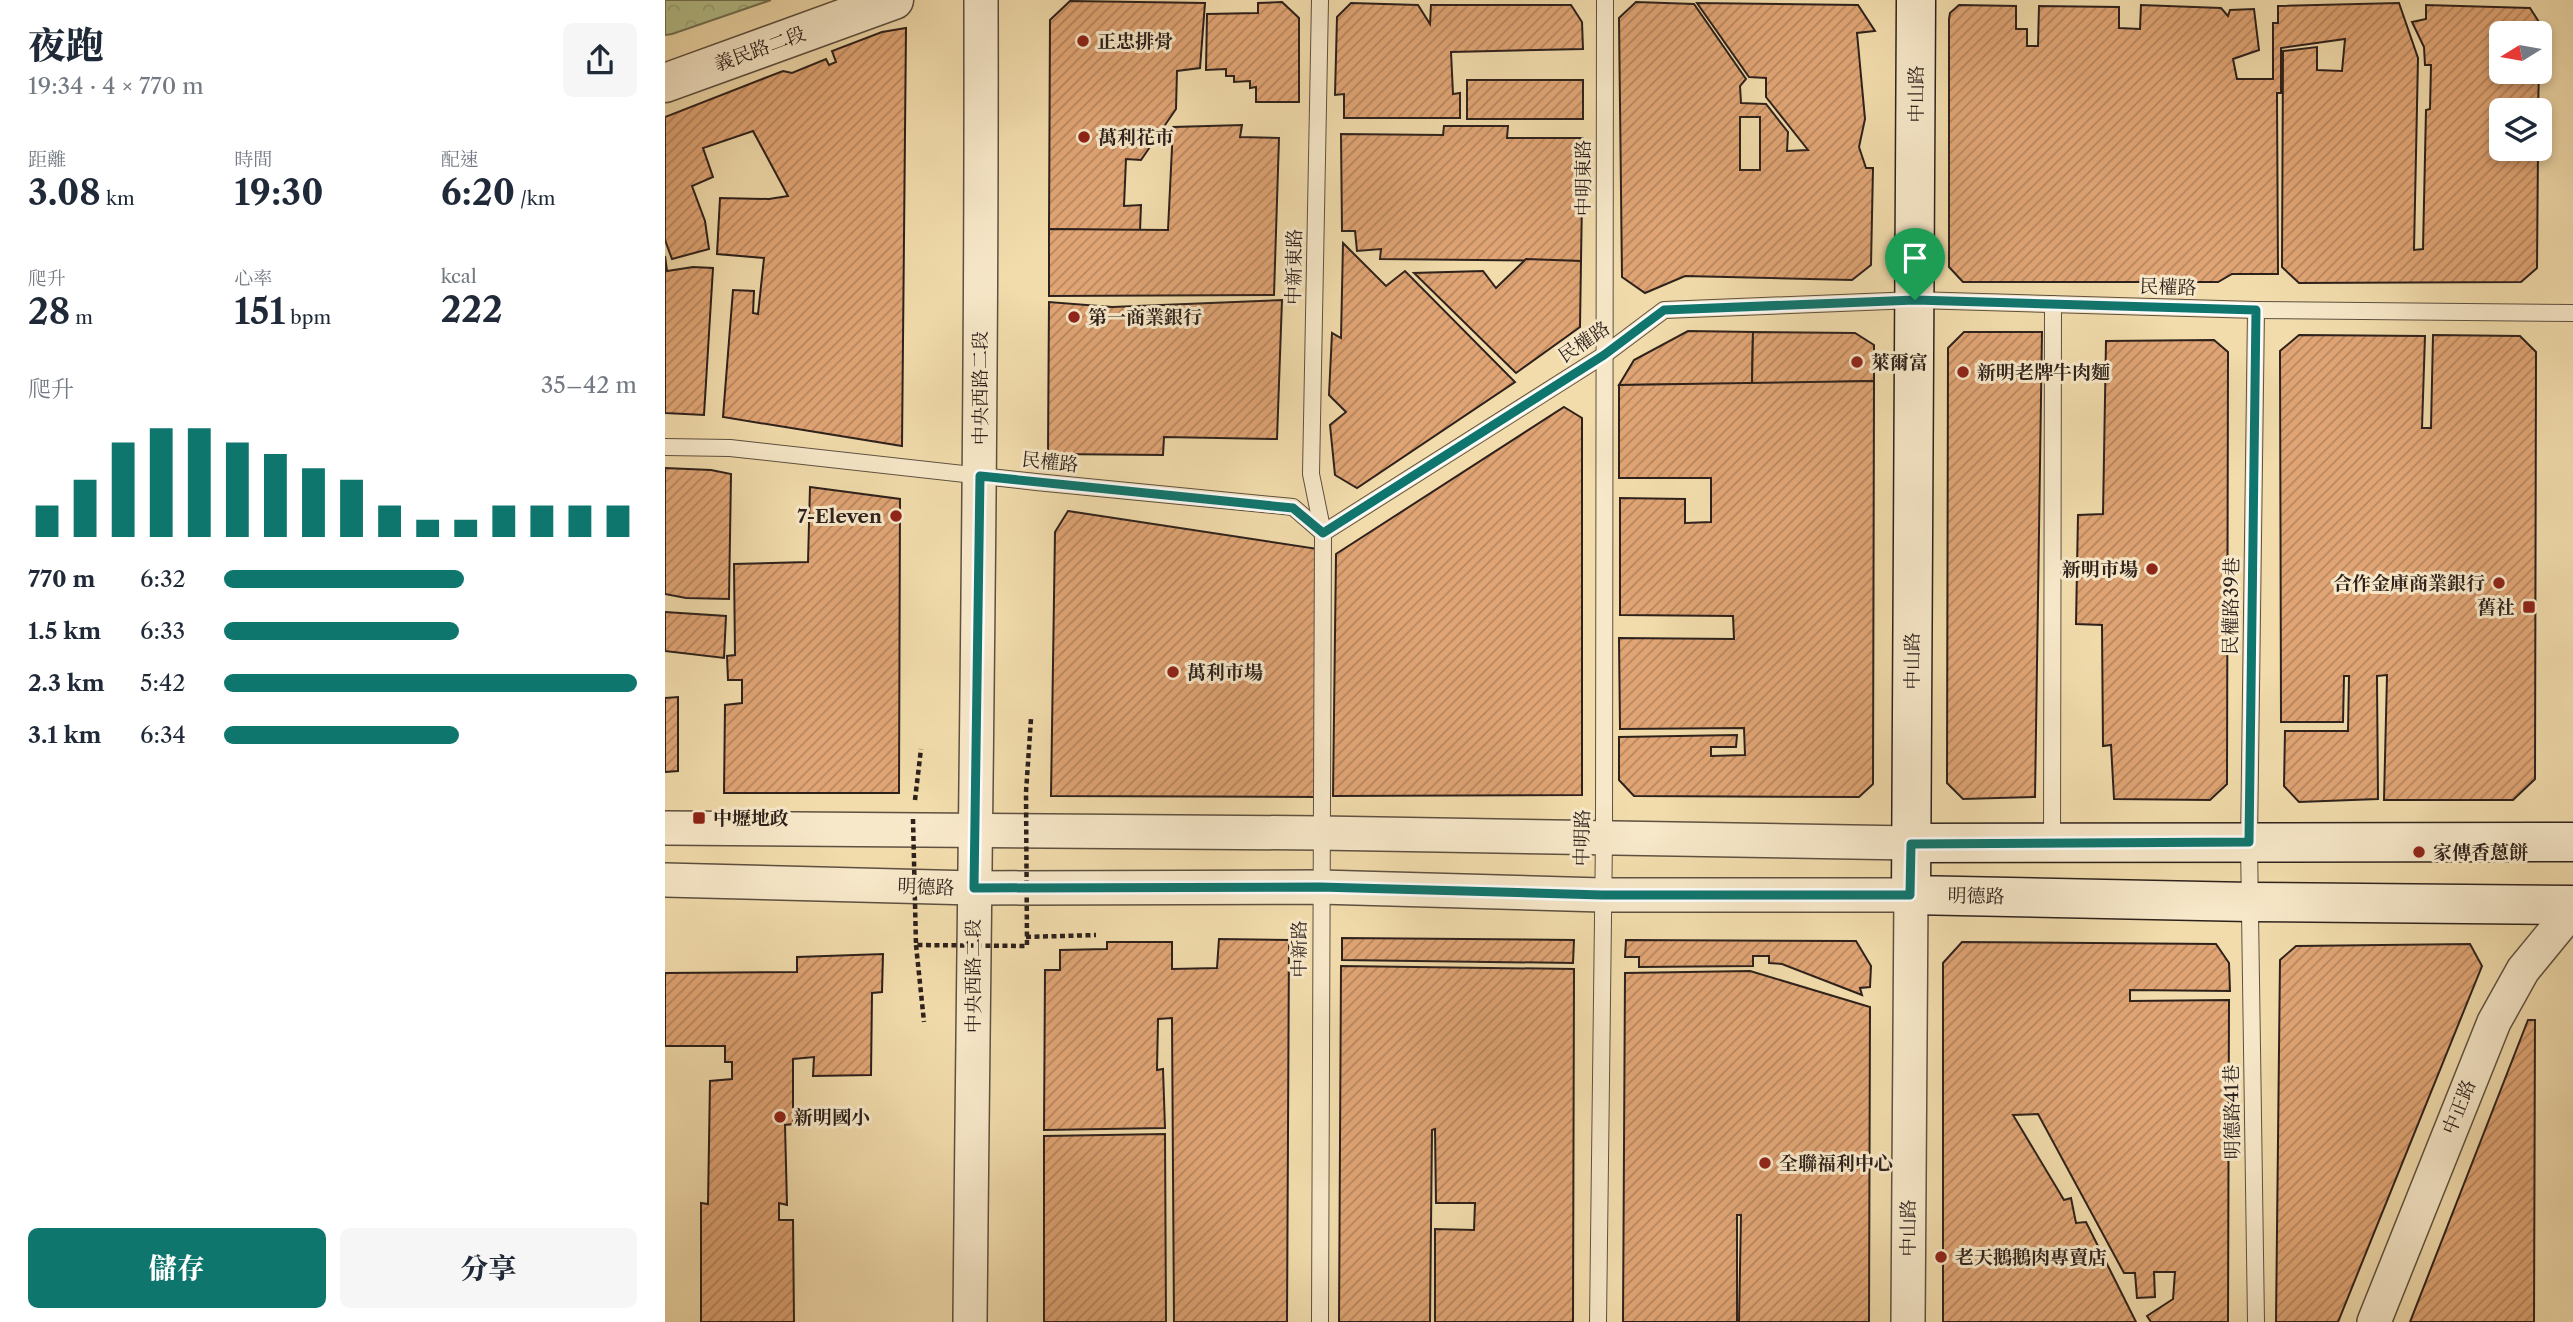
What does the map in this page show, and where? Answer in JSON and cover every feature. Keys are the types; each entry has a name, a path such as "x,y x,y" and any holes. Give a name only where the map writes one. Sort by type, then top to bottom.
{"main road":[{"name":"義民路二段","path":"665,83 894,0"},
{"name":"中山路","path":"1910,895 1916,0"},
{"path":"1911,844 2573,842"},
{"name":"明德路","path":"1910,895 2573,907"}],"street":[{"name":"中央西路二段","path":"970,1322 980,476 981,0"},
{"path":"665,828 1604,837 1911,844"},
{"name":"明德路","path":"665,880 974,888 1320,887 1602,895 1910,895"},
{"name":"中山路","path":"1908,1322 1910,895"},
{"name":"中正路","path":"2374,1322 2494,1021 2523,970 2573,907"}],"lane":[{"name":"中新東路","path":"1320,0 1311,474 1323,533"},
{"name":"中明東路","path":"1604,355 1605,0"},
{"name":"民權路","path":"665,447 730,448 1293,508 1323,533 1604,355 1664,310 1915,300 2256,310 2573,313"},
{"path":"2052,843 2053,304"},
{"name":"民權路39巷","path":"2250,902 2256,310"},
{"name":"中明路","path":"1598,1322 1604,837 1604,355"},
{"name":"中新路","path":"1320,1322 1323,533"},
{"name":"明德路41巷","path":"2250,902 2256,1322"}],"path":[{"path":"916,945 1027,946 1025,792 1031,719"},
{"path":"921,749 913,819 916,945 924,1022"},
{"path":"1026,937 1096,935"}],"green space":[{"path":"665,0 771,0 665,35"}],"building":[{"path":"1070,1 1205,3 1200,68 1177,71 1176,109 1141,160 1126,159 1124,206 1141,205 1140,231 1049,229 1050,20"},
{"path":"1282,2 1299,18 1299,102 1256,102 1256,87 1250,88 1250,81 1234,82 1234,76 1226,76 1226,69 1206,70 1207,14 1258,13 1258,3"},
{"path":"1636,2 1694,4 1746,79 1740,86 1741,103 1766,104 1788,132 1787,151 1808,150 1766,97 1766,78 1749,77 1697,3 1858,5 1875,31 1857,33 1865,119 1859,147 1866,168 1873,168 1871,265 1852,280 1685,276 1645,293 1622,277 1619,18","holes":["1740,117 1760,117 1760,170 1740,170"]},
{"path":"1351,3 1418,5 1430,24 1431,5 1571,5 1582,22 1583,49 1451,52 1453,94 1460,93 1460,118 1344,118 1344,94 1335,95 1337,17"},
{"path":"2399,3 2418,58 2414,250 2423,249 2426,110 2430,109 2431,65 2425,65 2424,47 2412,22 2426,19 2426,5 2530,8 2538,21 2489,21 2489,84 2539,84 2538,98 2489,98 2489,161 2538,161 2537,268 2521,282 2299,283 2282,267 2283,51 2317,47 2317,70 2342,71 2345,39 2281,48 2281,93 2277,93 2278,274 2232,274 2218,282 1963,282 1949,267 1949,19 1950,13 1959,5 2016,6 2016,29 2027,29 2027,46 2038,46 2039,6 2119,7 2119,28 2140,29 2141,5 2221,8 2228,16 2230,10 2254,9 2259,50 2233,59 2237,79 2273,79 2273,23 2278,23 2278,6"},
{"path":"906,28 902,446 723,417 733,290 754,291 753,313 758,314 764,258 717,254 720,198 769,199 788,196 753,131 703,148 713,177 692,186 705,221 709,249 672,259 665,240 665,117 783,71 792,73 826,59 829,65 836,62 832,51 882,32"},
{"path":"1467,80 1583,80 1583,119 1467,119"},
{"path":"1242,125 1240,137 1279,138 1274,295 1049,296 1049,229 1168,230 1173,127"},
{"path":"1444,126 1508,126 1507,138 1583,138 1581,261 1380,259 1381,249 1357,251 1355,231 1342,231 1341,134 1443,135"},
{"path":"1343,243 1386,286 1405,271 1515,382 1357,488 1335,475 1330,425 1346,412 1329,395 1332,333 1341,338"},
{"path":"665,256 667,271 693,267 713,268 704,415 665,413"},
{"path":"1526,259 1581,261 1580,327 1516,373 1414,273 1483,271 1496,288"},
{"path":"1282,300 1277,439 1164,437 1163,455 1048,454 1049,302 1112,307"},
{"path":"1688,331 1753,332 1752,384 1619,385 1634,360"},
{"path":"1753,332 1855,333 1874,345 1874,381 1752,384"},
{"path":"1964,332 2042,332 2035,797 1963,799 1947,783 1948,348"},
{"path":"2299,335 2425,336 2422,428 2431,428 2433,335 2520,336 2536,352 2535,779 2513,800 2384,800 2387,675 2377,676 2378,799 2299,802 2284,786 2285,731 2348,731 2349,676 2344,676 2343,722 2281,722 2280,351"},
{"name":"新明市場","path":"2214,340 2228,352 2227,784 2210,800 2114,799 2111,745 2103,746 2102,625 2076,624 2078,515 2103,514 2106,341"},
{"path":"1874,381 1873,784 1859,797 1634,796 1619,780 1619,737 1737,735 1736,747 1711,747 1711,756 1745,755 1744,728 1620,729 1619,638 1734,639 1733,616 1620,615 1620,498 1685,499 1685,523 1711,522 1711,478 1619,478 1619,385"},
{"path":"1564,407 1582,418 1582,795 1333,796 1336,554"},
{"path":"665,468 711,470 731,474 729,599 686,598 665,594"},
{"path":"810,487 900,499 899,793 724,793 725,705 742,703 742,680 728,680 727,656 735,655 734,564 808,562"},
{"name":"萬利市場","path":"1068,511 1318,549 1319,797 1051,796 1055,532"},
{"path":"665,612 726,616 724,658 665,651"},
{"path":"678,697 678,771 665,772 665,698"},
{"path":"1342,938 1574,940 1573,963 1342,960"},
{"path":"1219,939 1289,940 1287,1322 1174,1322 1172,1018 1158,1019 1157,1070 1163,1069 1165,1128 1044,1130 1045,970 1060,970 1060,950 1107,949 1107,942 1172,942 1172,969 1217,968"},
{"path":"1626,940 1856,941 1871,966 1870,987 1860,988 1862,995 1782,964 1769,963 1769,956 1753,956 1753,966 1639,967 1639,957 1625,957"},
{"path":"1962,942 2216,944 2229,963 2230,991 2130,990 2130,1001 2229,1000 2228,1322 2151,1322 2147,1316 2173,1299 2175,1272 2154,1272 2155,1297 2137,1298 2135,1273 2124,1273 2038,1114 2013,1115 2064,1200 2071,1198 2076,1223 2086,1222 2136,1322 1943,1322 1943,963"},
{"path":"2470,944 2482,966 2338,1322 2276,1322 2280,960 2296,946"},
{"path":"883,954 882,992 872,993 871,1075 813,1076 814,1057 793,1059 793,1124 785,1125 787,1205 779,1203 779,1220 793,1220 794,1322 701,1322 701,1203 708,1204 710,1081 732,1079 732,1062 725,1062 725,1046 665,1046 665,973 797,972 797,957"},
{"path":"1341,966 1574,969 1573,1322 1435,1322 1435,1229 1474,1230 1475,1203 1436,1203 1435,1129 1432,1130 1430,1322 1339,1322"},
{"path":"1750,971 1870,1007 1869,1322 1739,1322 1741,1215 1737,1215 1737,1322 1623,1322 1625,973"},
{"path":"2528,1020 2535,1020 2534,1322 2410,1322"},
{"path":"1165,1134 1166,1322 1044,1322 1044,1136"}],"place":[{"name":"正忠排骨","path":"1083,41"},
{"name":"萬利花市","path":"1084,137"},
{"name":"第一商業銀行","path":"1074,317"},
{"name":"萊爾富","path":"1857,362"},
{"name":"新明老牌牛肉麵","path":"1963,372"},
{"name":"7-Eleven","path":"896,516"},
{"name":"新明市場","path":"2152,569"},
{"name":"合作金庫商業銀行","path":"2499,583"},
{"name":"舊社","path":"2529,607"},
{"name":"萬利市場","path":"1173,672"},
{"name":"中壢地政","path":"699,818"},
{"name":"家傳香蔥餅","path":"2419,852"},
{"name":"新明國小","path":"780,1117"},
{"name":"全聯福利中心","path":"1765,1163"},
{"name":"老天鵝鵝肉專賣店","path":"1941,1257"}],"route":[{"path":"1915,300 2256,310 2249,842 1911,844 1910,895 1602,895 1320,887 974,888 980,476 1293,508 1323,533 1604,355 1664,310 1915,300"}]}
